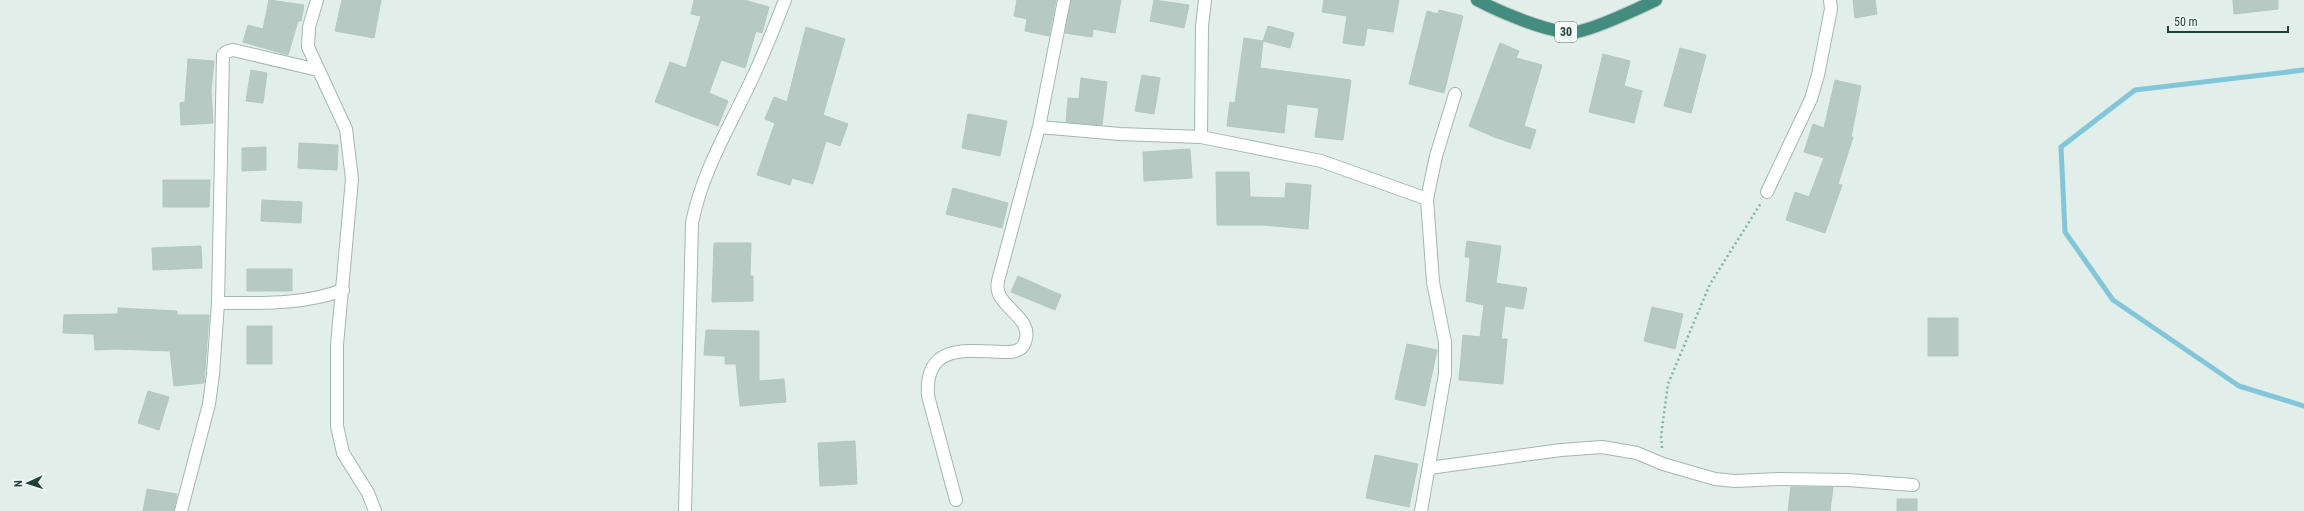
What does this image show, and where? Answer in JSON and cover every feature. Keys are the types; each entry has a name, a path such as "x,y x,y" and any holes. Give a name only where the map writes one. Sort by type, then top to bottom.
{"highway":[{"name":"30","path":"1477,0 1506,15 1563,32 1576,32 1633,12 1656,0"}],"street":[{"path":"317,0 307,37 308,47 346,129 352,179 337,345 337,426 343,452 368,493 375,511"},
{"path":"685,511 692,223 696,198 707,170 757,68 785,0"},
{"path":"956,500 928,396 928,383 931,367 942,356 963,352 1016,351 1025,344 1025,326 1000,297 997,287 1039,127 1064,0"},
{"path":"1201,137 1202,26 1205,0"},
{"path":"1768,192 1811,99 1818,75 1831,9 1830,0"},
{"path":"181,511 209,404 214,367 218,303 223,55 226,52 234,50 318,70"},
{"path":"1422,511 1445,374 1445,342 1433,282 1427,200 1436,156 1455,94"},
{"path":"1039,127 1120,134 1201,137 1321,161 1427,200"},
{"path":"218,303 298,302 326,296 343,290"},
{"path":"1429,468 1561,450 1602,448 1637,453 1663,464 1715,479 1735,481 1779,479 1913,485"}],"path":[{"path":"1663,464 1661,436 1668,384 1710,284 1768,192"}],"building":[{"path":"269,0 304,5 301,21 298,21 288,55 243,42 248,25 263,29"},
{"path":"342,0 381,0 374,38 335,31"},
{"path":"694,0 744,0 769,7 762,33 756,31 745,68 721,60 709,93 728,101 718,126 655,102 670,62 686,68 701,16 691,14"},
{"path":"1017,0 1056,0 1049,36 1025,31 1027,19 1014,16"},
{"path":"1071,0 1121,0 1115,33 1093,29 1092,37 1065,33"},
{"path":"1154,0 1189,5 1184,28 1150,21"},
{"path":"1324,0 1399,0 1393,32 1367,28 1364,46 1343,43 1347,16 1322,12"},
{"path":"1853,0 1875,0 1877,14 1855,18"},
{"path":"2233,0 2278,0 2278,9 2234,14"},
{"path":"1439,10 1463,16 1444,93 1409,84 1427,11 1438,14"},
{"path":"1268,26 1294,33 1290,48 1263,41"},
{"path":"806,27 845,39 823,115 848,124 840,146 826,141 813,184 792,178 790,185 757,175 775,123 765,119 774,97 787,102"},
{"path":"1244,38 1263,41 1260,68 1351,80 1343,140 1315,137 1319,108 1287,104 1284,133 1227,126 1230,102 1235,103"},
{"path":"1500,43 1519,51 1516,58 1542,65 1524,126 1536,130 1530,149 1494,137 1469,126"},
{"path":"1680,48 1706,55 1691,113 1664,106"},
{"path":"1603,54 1630,61 1624,86 1642,91 1634,123 1589,112"},
{"path":"188,59 214,61 211,91 213,123 181,125 180,103 185,102"},
{"path":"251,70 267,73 263,103 246,101"},
{"path":"1142,75 1160,78 1154,114 1135,111"},
{"path":"1081,78 1107,82 1102,125 1066,122 1068,98 1079,99"},
{"path":"1835,80 1861,86 1851,137 1853,137 1838,184 1842,185 1825,233 1786,220 1795,192 1809,197 1824,158 1804,152 1813,124 1824,128"},
{"path":"968,114 1007,121 1000,156 962,148"},
{"path":"299,143 338,145 337,170 298,168"},
{"path":"266,147 266,170 242,171 242,148"},
{"path":"1190,149 1192,178 1144,181 1143,152"},
{"path":"1216,172 1249,172 1250,197 1285,198 1286,183 1311,185 1308,229 1263,225 1217,225"},
{"path":"163,180 210,180 209,207 163,207"},
{"path":"953,188 1008,203 1002,228 946,214"},
{"path":"262,200 302,202 301,223 261,221"},
{"path":"1467,241 1501,246 1496,283 1527,288 1523,309 1505,306 1501,339 1507,339 1503,384 1459,380 1463,335 1480,337 1484,305 1466,301 1470,260 1469,257 1465,257"},
{"path":"714,243 751,243 750,276 753,276 753,301 712,302"},
{"path":"201,246 202,268 153,270 152,248"},
{"path":"247,269 292,269 292,291 247,291"},
{"path":"1018,276 1061,295 1055,310 1011,292"},
{"path":"1652,307 1683,314 1675,349 1644,341"},
{"path":"118,308 177,311 177,315 209,315 204,383 174,386 170,351 116,349 95,350 94,334 63,333 64,315 118,314"},
{"path":"1928,318 1958,318 1958,356 1928,356"},
{"path":"247,326 272,326 272,364 247,364"},
{"path":"706,330 759,331 759,381 784,379 786,402 740,406 736,364 725,364 725,356 704,355"},
{"path":"1407,344 1437,350 1425,406 1395,399"},
{"path":"148,391 169,397 159,430 138,423"},
{"path":"855,441 857,484 820,486 818,443"},
{"path":"1375,455 1418,464 1409,507 1366,498"},
{"path":"1791,487 1833,487 1830,511 1788,511"},
{"path":"147,489 177,494 174,511 143,511"},
{"path":"1897,499 1917,499 1917,511 1897,511"}],"waterway":[{"path":"2304,70 2135,90 2061,147 2065,232 2113,300 2239,386 2304,406"}]}
